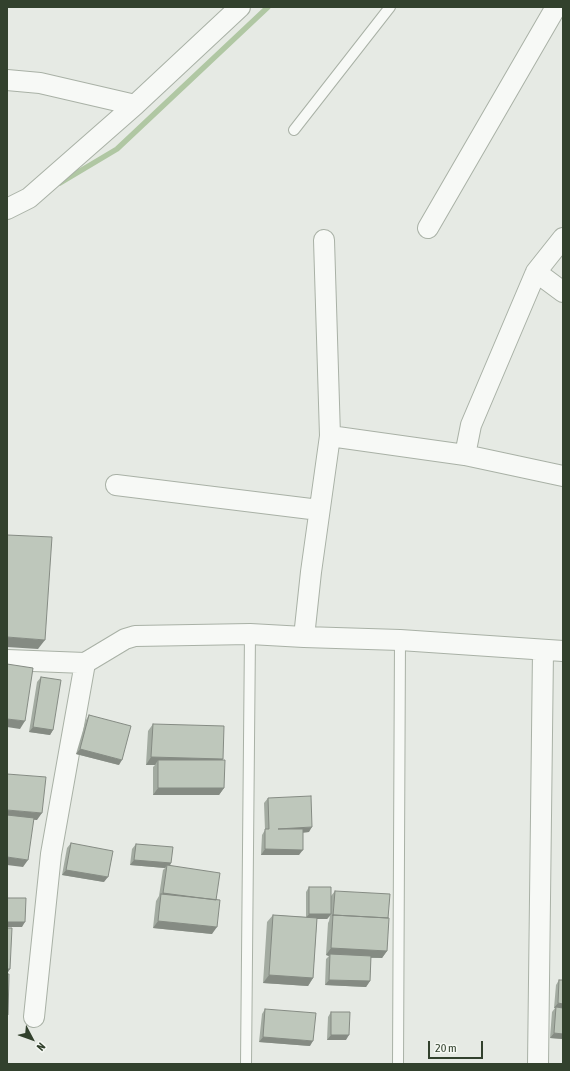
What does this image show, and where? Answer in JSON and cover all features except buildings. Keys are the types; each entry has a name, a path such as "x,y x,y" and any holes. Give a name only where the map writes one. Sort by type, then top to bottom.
{"street":[{"path":"7,209 28,198 135,106 240,7"},
{"path":"428,228 556,7"},
{"path":"7,80 40,83 135,106"},
{"path":"465,455 471,425 536,272 563,238"},
{"path":"304,637 311,572 330,436 324,240"},
{"path":"536,272 563,292"},
{"path":"330,436 465,455 563,476"},
{"path":"116,485 320,510"},
{"path":"7,660 85,663 125,639 135,636 250,634 400,640 563,652"},
{"path":"538,1064 543,650"},
{"path":"34,1017 51,854 85,663"}],"lane":[{"path":"294,130 390,7"},
{"path":"246,1064 250,634"},
{"path":"398,1064 400,640"}],"waterway":[{"path":"60,183 117,149 268,7"}]}
